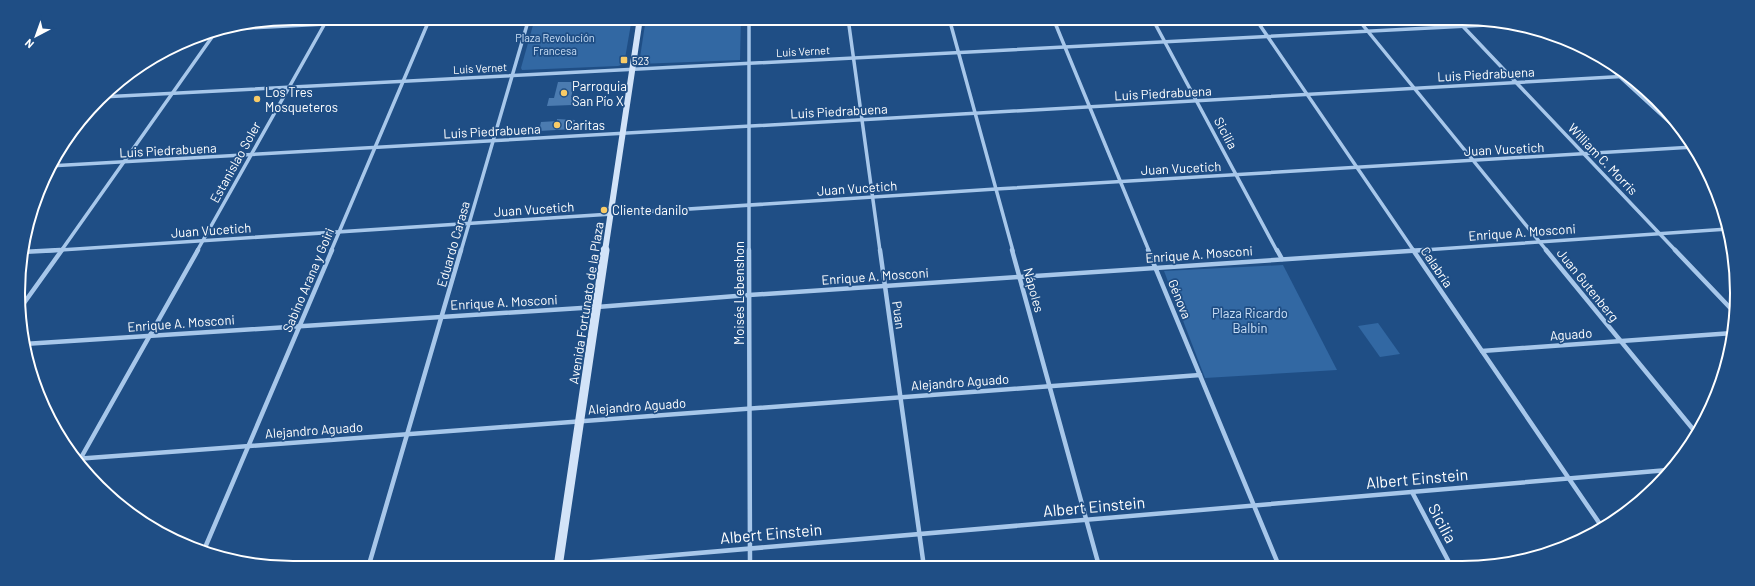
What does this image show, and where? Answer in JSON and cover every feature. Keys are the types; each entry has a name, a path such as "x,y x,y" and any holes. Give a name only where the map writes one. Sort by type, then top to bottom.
{"main road":[{"name":"Avenida Fortunato de la Plaza","path":"559,561 579,421 612,214 631,69 639,25"}],"street":[{"name":"Estanislao Soler","path":"80,456 323,25"},
{"name":"Sabino Arana y Goiri","path":"205,546 427,25"},
{"name":"Eduardo Carasa","path":"370,561 527,25"},
{"name":"Moisés Lebenshon","path":"749,25 750,561"},
{"name":"Puan","path":"849,25 923,561"},
{"name":"Nápoles","path":"951,25 1098,561"},
{"name":"Génova","path":"1056,25 1276,561"},
{"name":"Sicilia","path":"1156,25 1282,259"},
{"name":"Calabria","path":"1260,25 1599,523"},
{"name":"Juan Gutenberg","path":"1362,25 1693,429"},
{"name":"William C. Morris","path":"1463,26 1729,307"},
{"name":"Luis Vernet","path":"111,96 1472,26"},
{"path":"25,301 122,162 211,38"},
{"name":"Luis Piedrabuena","path":"58,166 1619,76"},
{"path":"1622,78 1663,116"},
{"name":"Juan Vucetich","path":"28,252 996,189 1687,147"},
{"name":"Enrique A. Mosconi","path":"30,344 299,325 597,307 1020,276 1722,228"},
{"name":"Aguado","path":"1482,351 1727,333"},
{"name":"Alejandro Aguado","path":"83,460 1200,375"},
{"name":"Albert Einstein","path":"611,561 1663,470"},
{"name":"Sicilia","path":"1412,492 1449,561"}],"green space":[{"name":"Plaza Revolución Francesa","path":"533,25 631,25 624,64 618,66 522,70 521,68"},
{"path":"645,25 741,25 740,60 639,64"},
{"name":"Plaza Ricardo Balbin","path":"1283,265 1337,370 1205,378 1164,271"},
{"path":"1378,323 1400,354 1380,357 1358,326"}],"building":[{"name":"Parroquia San Pío X","path":"558,82 575,82 571,97 574,97 572,105 547,106 549,98 554,98"},
{"name":"Caritas","path":"557,119 575,120 573,129 539,131 541,122 557,121"}],"place":[{"name":"523","path":"624,60"},
{"name":"Parroquia San Pío X","path":"564,93"},
{"name":"Los Tres Mosqueteros","path":"257,99"},
{"name":"Caritas","path":"557,125"},
{"name":"Cliente danilo","path":"604,210"}]}
